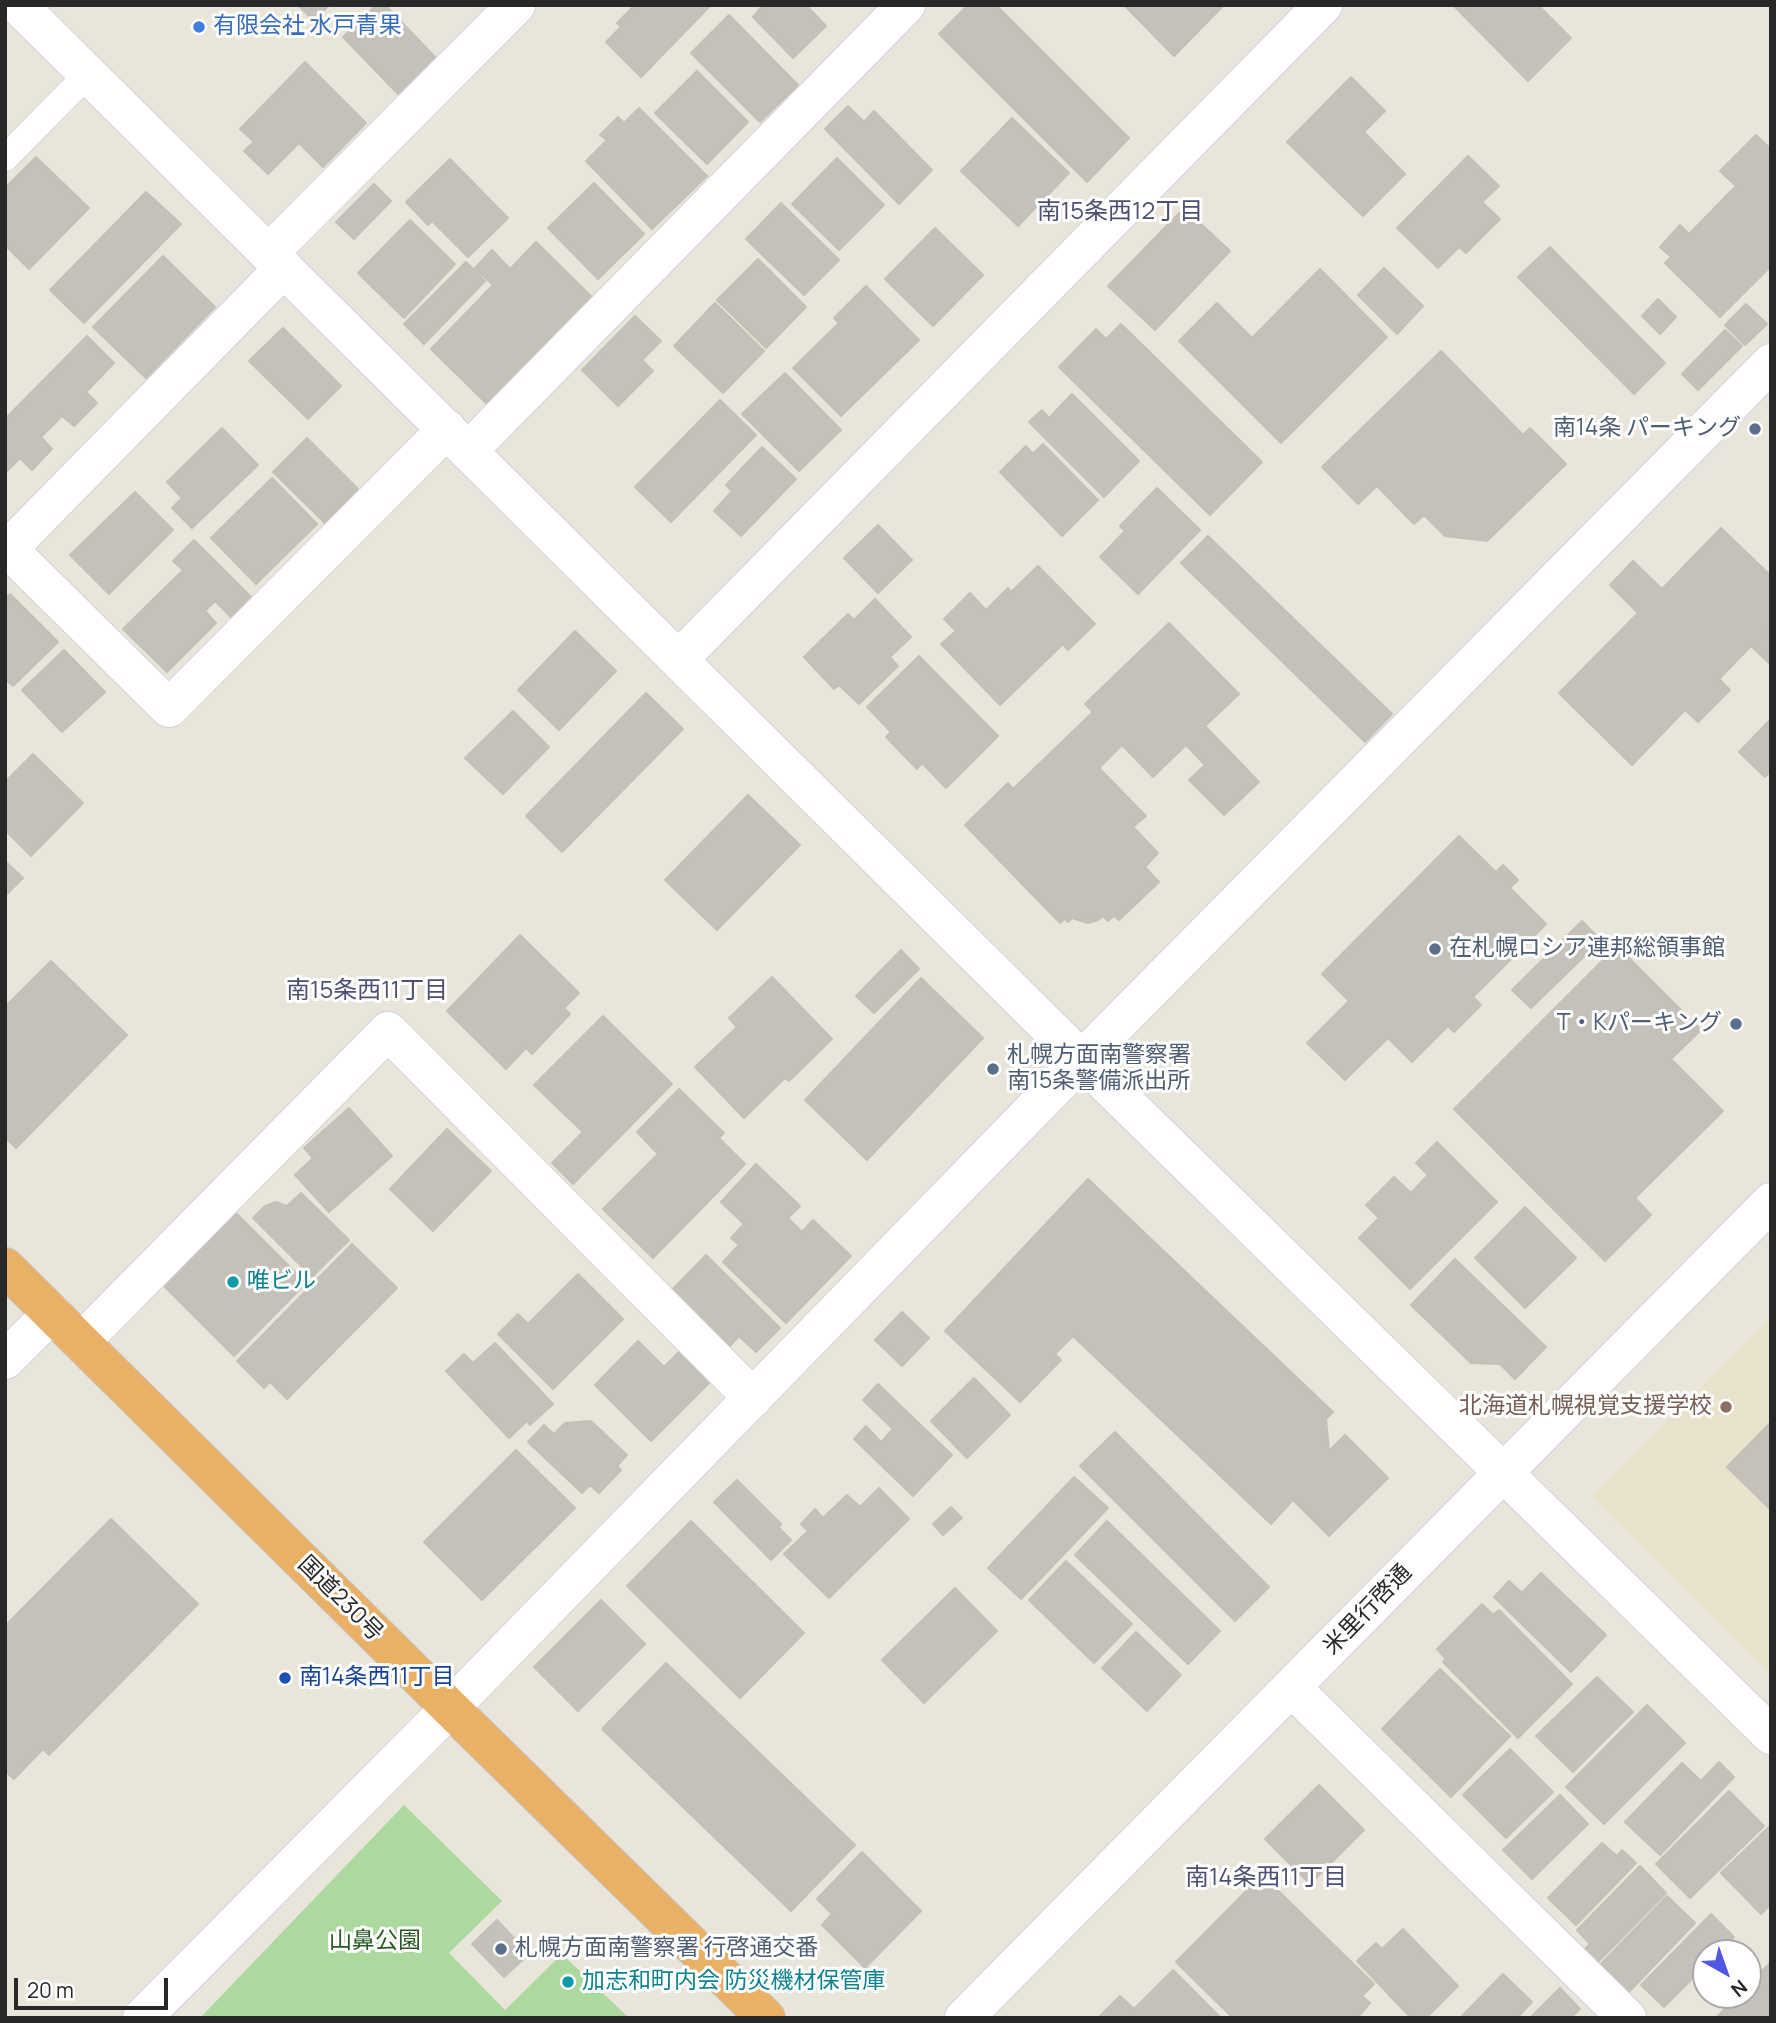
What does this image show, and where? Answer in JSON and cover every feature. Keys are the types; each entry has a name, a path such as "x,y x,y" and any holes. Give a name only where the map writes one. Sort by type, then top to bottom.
{"highway":[{"name":"国道230号","path":"5,1267 766,2018"}],"street":[{"path":"18,5 1082,1060 1771,1735"},
{"path":"516,5 8,549 169,708 458,440 906,5"},
{"path":"678,659 1323,5"},
{"path":"142,2018 450,1708 1082,1060 1771,363"},
{"path":"81,1342 388,1031 753,1398"},
{"name":"米里行啓通","path":"964,2018 1771,1202"},
{"path":"5,1360 52,1313"},
{"path":"1292,1688 1628,2018"}],"lane":[{"path":"5,158 88,74"}],"shaded area":[{"name":"北海道札幌視覚支援学校","path":"1771,1317 1771,1673 1592,1497"}],"green space":[{"name":"山鼻公園","path":"404,1805 502,1901 449,1953 505,2010 562,1954 629,2018 200,2018"}],"building":[{"path":"298,5 329,5 314,21"},
{"path":"376,5 385,5 436,58 399,95 343,37"},
{"path":"635,5 711,5 641,77 606,42 621,27 617,23"},
{"path":"763,5 806,5 826,26 793,58 753,17"},
{"path":"968,5 996,5 1129,138 1087,182 939,34"},
{"path":"1124,5 1224,5 1174,56"},
{"path":"1453,5 1538,5 1571,38 1528,81"},
{"path":"729,15 798,85 760,122 691,53"},
{"path":"305,62 366,123 323,167 299,143 268,174 244,151 254,142 240,129"},
{"path":"697,71 748,122 707,164 655,113"},
{"path":"1351,77 1385,111 1364,132 1405,174 1363,216 1287,142"},
{"path":"848,106 864,122 874,111 932,170 899,204 825,129"},
{"path":"639,108 707,176 652,229 586,161 607,140 600,135 618,117 624,123"},
{"path":"1012,118 1069,173 1018,226 961,171"},
{"path":"1756,135 1771,149 1771,266 1720,317 1665,263 1671,257 1660,247 1680,225 1689,234 1736,186 1720,171"},
{"path":"1468,156 1499,186 1482,202 1500,219 1466,253 1459,247 1438,268 1397,228"},
{"path":"36,157 89,208 29,269 5,245 5,188"},
{"path":"837,158 884,205 839,250 792,204"},
{"path":"450,159 508,218 468,257 432,221 428,225 406,202"},
{"path":"594,183 644,234 598,279 548,228"},
{"path":"374,184 391,201 354,239 336,222"},
{"path":"146,192 181,224 84,323 50,290"},
{"path":"781,203 839,260 804,295 746,239"},
{"path":"1184,208 1230,251 1155,330 1108,286"},
{"path":"410,220 455,264 404,318 358,273"},
{"path":"935,228 983,275 933,326 885,279"},
{"path":"536,242 594,299 489,406 431,349 493,285 475,268 492,250 510,269"},
{"path":"1550,247 1665,363 1634,394 1518,277"},
{"path":"163,256 215,307 146,378 93,327"},
{"path":"758,259 806,307 766,348 717,300"},
{"path":"466,262 485,281 424,344 404,324"},
{"path":"1384,268 1423,306 1397,334 1358,295"},
{"path":"1320,269 1387,337 1281,443 1179,341 1217,303 1252,338"},
{"path":"866,286 919,340 841,416 793,368 839,323 834,318"},
{"path":"1658,299 1676,317 1660,334 1642,316"},
{"path":"715,303 764,351 723,393 674,346"},
{"path":"1746,304 1767,324 1745,345 1725,325"},
{"path":"635,316 661,341 642,360 653,371 618,406 582,370"},
{"path":"1121,324 1262,462 1210,515 1059,367 1096,329 1106,339"},
{"path":"283,328 341,386 308,419 249,361"},
{"path":"1725,330 1742,346 1698,390 1682,374"},
{"path":"87,336 114,363 86,392 97,403 74,426 62,416 41,437 52,449 32,470 20,458 5,473 5,419"},
{"path":"1441,351 1523,435 1530,428 1566,464 1487,541 1445,536 1424,515 1414,524 1377,486 1358,504 1322,467"},
{"path":"785,373 841,430 799,471 742,414"},
{"path":"1072,394 1139,461 1104,497 1029,422 1042,410 1049,418"},
{"path":"720,400 756,435 671,522 635,487"},
{"path":"222,428 258,465 192,528 172,508 182,498 167,482"},
{"path":"307,438 358,489 325,523 273,472"},
{"path":"1043,444 1098,500 1062,536 1000,472 1026,446 1033,454"},
{"path":"762,447 796,479 741,536 714,511 732,491 726,485"},
{"path":"272,478 317,524 256,584 211,538"},
{"path":"1157,488 1200,530 1138,594 1100,557 1125,531 1120,526"},
{"path":"135,492 173,530 109,594 70,555"},
{"path":"878,525 912,560 878,593 844,558"},
{"path":"1721,528 1771,576 1771,629 1767,633 1771,637 1771,665 1751,646 1719,679 1730,690 1698,722 1685,710 1632,765 1559,693 1638,613 1610,585 1633,561 1662,589"},
{"path":"1208,536 1392,714 1365,742 1181,563"},
{"path":"194,540 251,597 231,617 215,601 205,611 216,623 167,672 123,629 183,570 173,561"},
{"path":"1038,566 1095,624 1068,650 1063,644 1000,705 941,644 956,631 944,619 970,593 986,610 1008,588 1011,592"},
{"path":"10,594 58,642 13,686 5,679 5,599"},
{"path":"875,599 911,637 890,657 898,666 859,704 839,685 834,689 804,657 848,614 854,620"},
{"path":"1169,623 1239,694 1205,726 1259,782 1224,815 1189,780 1205,765 1186,745 1153,777 1122,745 1099,768 1146,816 1133,827 1158,853 1145,867 1159,882 1119,920 1114,916 1108,921 1103,916 1088,923 1072,918 1068,922 1065,919 1060,923 965,825 1008,783 1013,789 1093,712 1085,704"},
{"path":"575,631 616,671 559,730 518,690"},
{"path":"64,650 105,692 62,732 22,690"},
{"path":"919,656 998,736 946,788 922,763 917,769 886,737 891,732 867,707"},
{"path":"646,693 683,729 562,852 526,816"},
{"path":"513,711 549,747 503,794 465,758"},
{"path":"1771,719 1771,771 1765,777 1739,752"},
{"path":"33,754 83,803 31,856 5,830 5,782"},
{"path":"748,795 800,845 717,930 665,880"},
{"path":"1459,836 1496,872 1503,865 1518,880 1510,888 1546,924 1473,997 1481,1005 1454,1032 1448,1026 1412,1062 1388,1038 1345,1080 1307,1043 1349,1001 1322,974"},
{"path":"5,861 23,878 5,896"},
{"path":"1582,921 1601,940 1531,1008 1512,990"},
{"path":"520,935 579,993 564,1008 570,1014 532,1054 526,1048 506,1069 447,1011"},
{"path":"1617,946 1701,1030 1671,1059 1723,1111 1635,1198 1651,1215 1605,1261 1454,1109"},
{"path":"901,950 919,969 874,1013 856,996"},
{"path":"51,961 127,1035 16,1148 5,1137 5,1007"},
{"path":"772,977 832,1039 789,1081 785,1078 744,1118 695,1067 737,1027 729,1018"},
{"path":"921,978 983,1038 867,1160 805,1100"},
{"path":"603,1016 672,1084 573,1184 552,1163 583,1132 534,1085"},
{"path":"679,1089 724,1133 719,1138 745,1164 653,1258 603,1209 658,1154 637,1132"},
{"path":"349,1108 392,1156 329,1212 295,1175 313,1158 304,1148"},
{"path":"447,1129 491,1171 433,1231 390,1189"},
{"path":"1437,1142 1497,1202 1410,1289 1359,1238 1379,1218 1366,1205 1394,1177 1411,1193 1428,1175 1416,1163"},
{"path":"756,1164 800,1206 788,1218 802,1232 813,1220 851,1256 786,1323 723,1262 739,1245 731,1238 744,1224 721,1202"},
{"path":"1088,1179 1333,1412 1326,1419 1329,1451 1345,1435 1388,1478 1329,1536 1293,1500 1271,1524 1073,1336 1055,1354 1061,1360 1020,1402 945,1331"},
{"path":"301,1193 349,1240 312,1277 253,1218 265,1206 276,1202 287,1206"},
{"path":"1525,1207 1576,1258 1525,1308 1475,1258"},
{"name":"唯ビル","path":"232,1209 306,1283 234,1356 159,1281"},
{"path":"352,1244 397,1288 287,1399 270,1382 264,1388 237,1361"},
{"path":"706,1255 780,1328 756,1352 739,1336 728,1348 670,1292"},
{"path":"1455,1259 1546,1347 1515,1379 1500,1364 1471,1363 1411,1305"},
{"path":"578,1274 623,1319 553,1389 498,1334 518,1314 528,1324"},
{"path":"902,1312 929,1338 902,1366 875,1340"},
{"path":"638,1341 664,1367 679,1352 709,1383 651,1441 595,1385"},
{"path":"495,1343 553,1404 530,1425 527,1421 509,1438 446,1371 464,1354 473,1363"},
{"path":"974,1378 1010,1415 967,1458 931,1421"},
{"path":"878,1384 952,1455 913,1496 854,1439 866,1426 881,1442 893,1429 863,1400"},
{"path":"591,1421 627,1455 617,1466 621,1470 599,1493 590,1485 582,1493 528,1442 544,1425 554,1434 565,1423"},
{"path":"1771,1422 1771,1510 1727,1467"},
{"path":"1115,1432 1269,1587 1235,1621 1080,1466"},
{"path":"516,1450 575,1508 482,1600 424,1542"},
{"path":"1074,1477 1108,1508 1021,1599 988,1568"},
{"path":"737,1480 781,1524 779,1528 791,1540 771,1560 714,1502"},
{"path":"879,1488 909,1519 829,1598 784,1554 808,1531 801,1524 815,1509 823,1518 847,1495 860,1507"},
{"path":"951,1507 962,1518 943,1535 933,1524"},
{"path":"111,1519 198,1604 49,1755 43,1749 14,1779 5,1771 5,1626"},
{"path":"691,1521 804,1633 740,1698 627,1586"},
{"path":"1107,1521 1220,1631 1188,1664 1075,1555"},
{"path":"1066,1561 1132,1624 1094,1663 1029,1600"},
{"path":"1541,1573 1606,1635 1571,1672 1494,1597 1509,1581 1522,1593"},
{"path":"955,1588 997,1631 924,1703 882,1660"},
{"path":"601,1600 645,1644 578,1711 534,1667"},
{"path":"1482,1604 1493,1615 1499,1610 1572,1684 1518,1738 1443,1662 1446,1659 1437,1649"},
{"path":"1136,1632 1181,1675 1147,1711 1102,1668"},
{"path":"666,1663 855,1845 791,1911 602,1729"},
{"path":"1440,1669 1510,1736 1451,1797 1382,1729"},
{"path":"1597,1677 1633,1712 1573,1772 1536,1736"},
{"path":"1647,1705 1685,1743 1604,1824 1566,1787"},
{"path":"1510,1749 1553,1792 1506,1838 1463,1795"},
{"path":"1719,1762 1734,1777 1660,1855 1625,1822 1682,1763 1701,1781"},
{"path":"1319,1785 1364,1830 1310,1884 1265,1839"},
{"path":"1729,1791 1764,1826 1690,1898 1656,1864"},
{"path":"1560,1795 1588,1824 1532,1879 1503,1850"},
{"path":"1771,1825 1771,1904 1761,1914 1721,1873"},
{"path":"1602,1843 1617,1856 1622,1850 1636,1863 1576,1925 1548,1898"},
{"path":"862,1852 921,1911 865,1968 822,1925 832,1914 817,1899"},
{"path":"1640,1866 1666,1893 1597,1963 1584,1950 1590,1944 1577,1930"},
{"path":"1262,1875 1374,1984 1362,1996 1370,2003 1357,2018 1233,2018 1176,1962"},
{"path":"1667,1896 1695,1923 1627,1994 1598,1967"},
{"path":"1711,1914 1734,1937 1692,1939 1692,1979 1664,2007 1641,1985"},
{"name":"札幌方面南警察署 行啓通交番","path":"497,1920 529,1954 504,1977 472,1944"},
{"path":"1403,1929 1458,1986 1426,2018 1411,2018 1357,1961 1376,1943 1382,1949"},
{"path":"1771,1962 1771,2018 1716,2018 1725,2009 1762,2009 1762,1971"},
{"path":"1173,1970 1221,2018 1098,2018 1120,1996 1134,2009"},
{"path":"1503,1974 1532,2002 1517,2018 1460,2018"},
{"path":"1560,1988 1580,2009 1570,2018 1530,2018"}],"place":[{"name":"有限会社 水戸青果","path":"199,27"},
{"name":"南14条 パーキング","path":"1755,429"},
{"name":"在札幌ロシア連邦総領事館","path":"1435,949"},
{"name":"T・Kパーキング","path":"1736,1024"},
{"name":"札幌方面南警察署 南15条警備派出所","path":"993,1069"},
{"name":"唯ビル","path":"233,1282"},
{"name":"北海道札幌視覚支援学校","path":"1726,1407"},
{"name":"南14条西11丁目","path":"285,1678"},
{"name":"札幌方面南警察署 行啓通交番","path":"501,1949"},
{"name":"加志和町内会 防災機材保管庫","path":"568,1982"}],"district":[{"name":"南15条西12丁目","path":"1120,212"},
{"name":"南15条西11丁目","path":"367,991"},
{"name":"南14条西11丁目","path":"1266,1878"}]}
